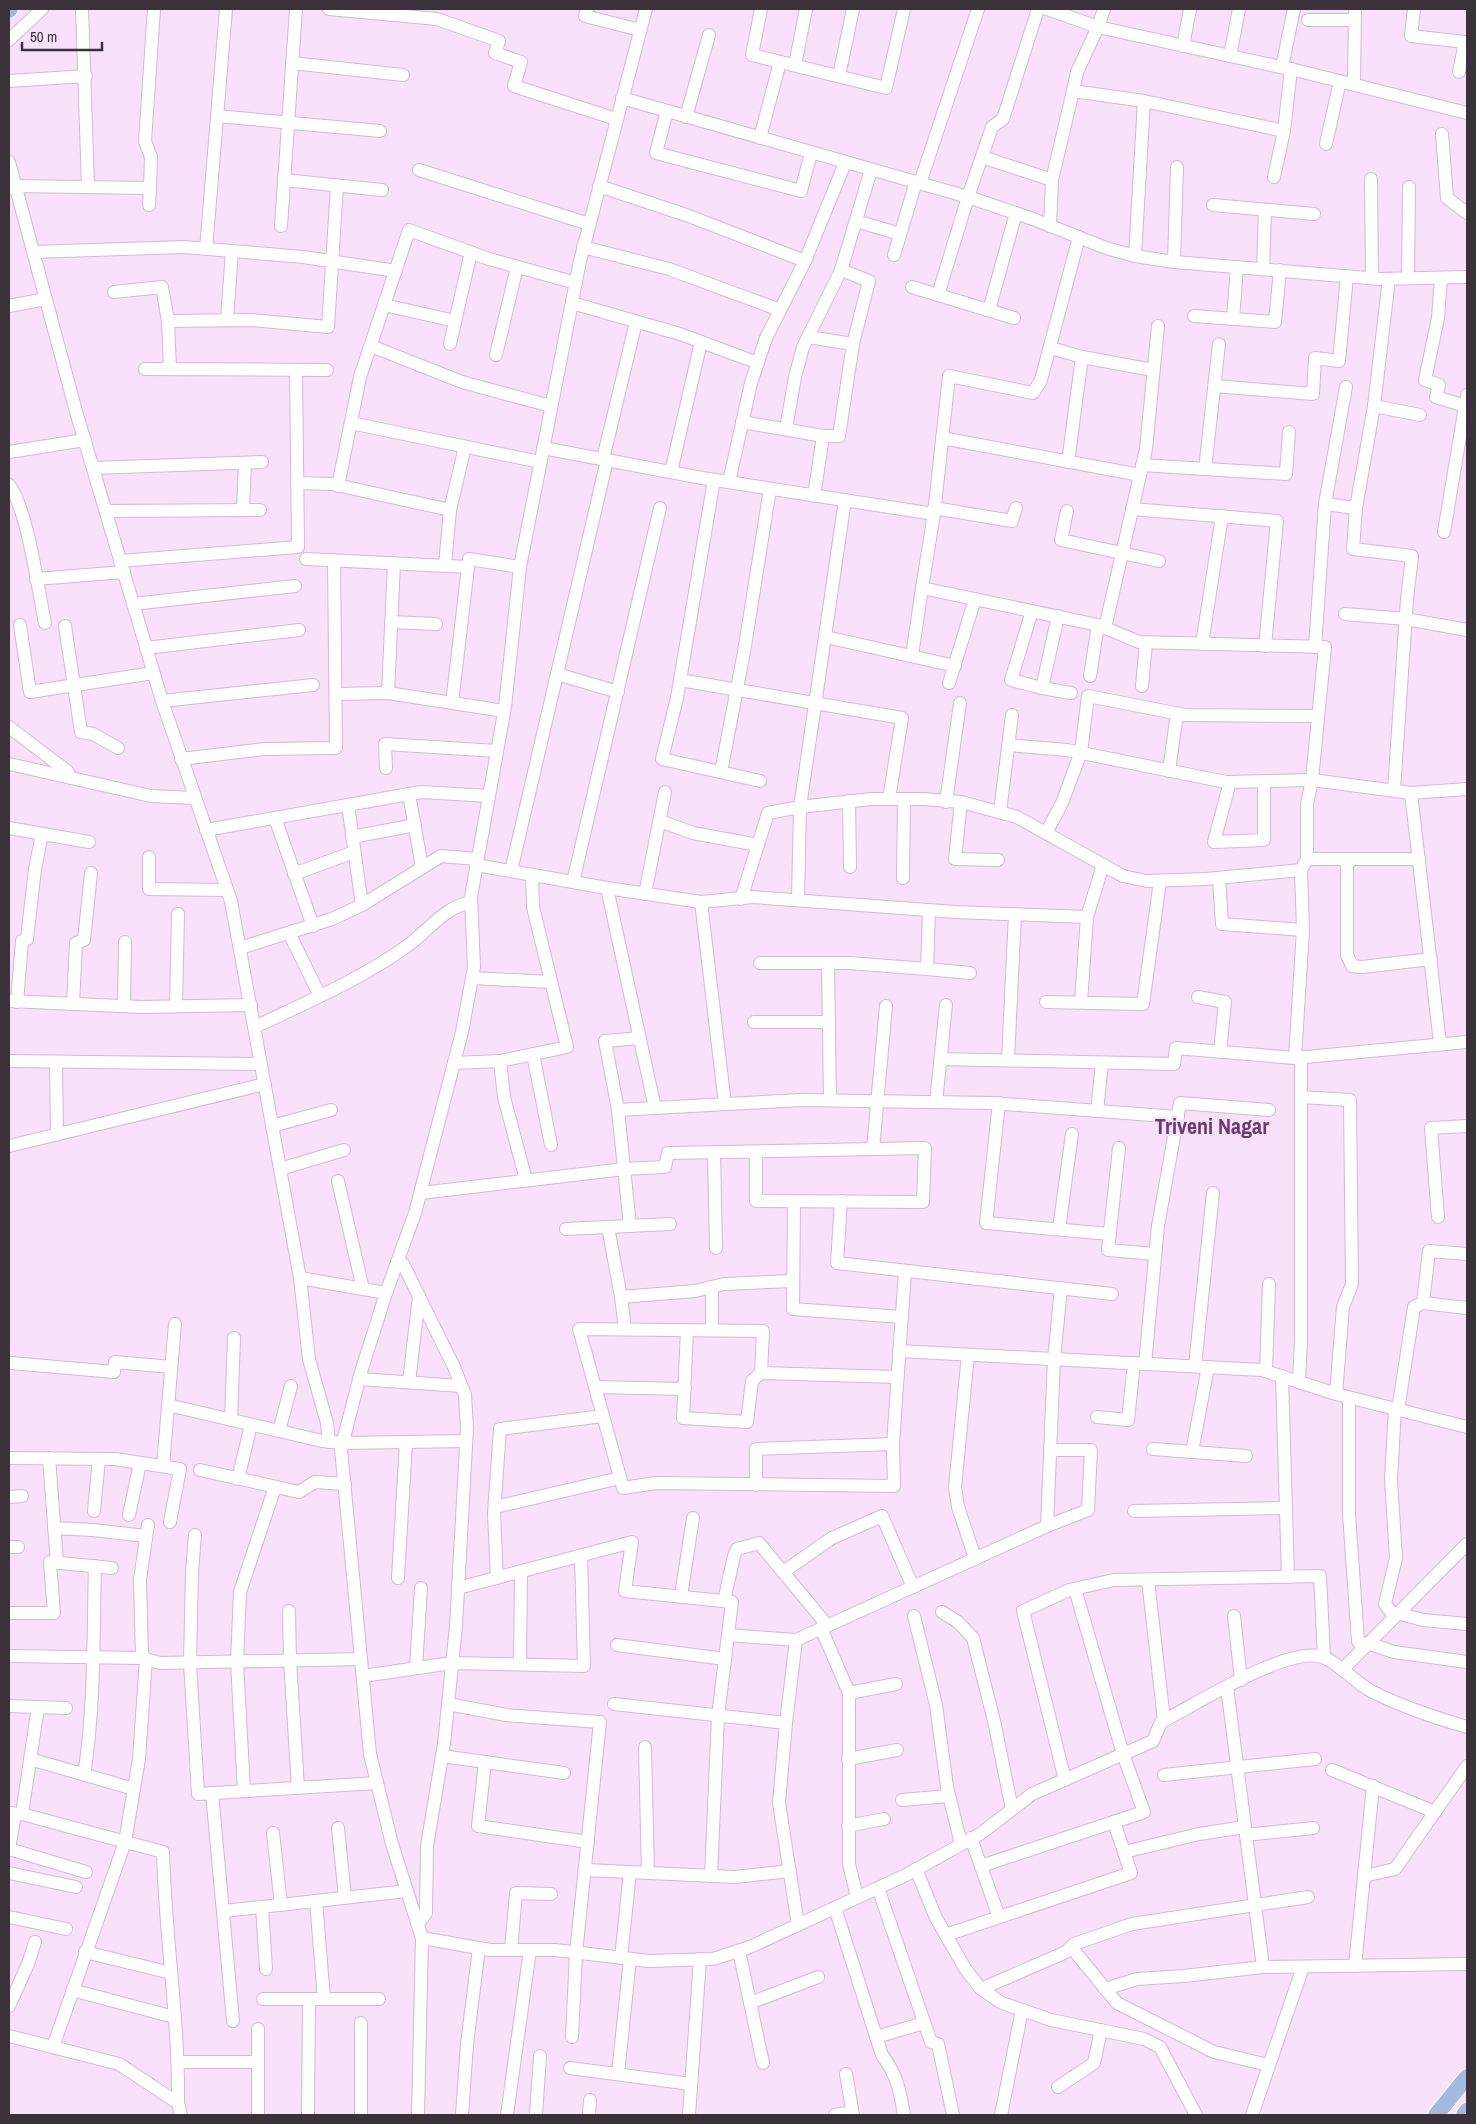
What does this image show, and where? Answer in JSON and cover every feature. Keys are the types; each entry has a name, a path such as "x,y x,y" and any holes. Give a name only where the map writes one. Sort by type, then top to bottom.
{"main road":[{"path":"1436,2115 1467,2077"},
{"path":"1464,2115 1467,2111"}],"street":[{"path":"9,40 42,9"},
{"path":"82,9 86,76 88,187"},
{"path":"149,205 151,157 145,142 154,9"},
{"path":"206,249 226,9"},
{"path":"281,226 296,9"},
{"path":"328,9 398,13 437,19 499,41 496,53 521,62 514,86 616,119"},
{"path":"587,9 585,16 640,30"},
{"path":"418,2115 422,1938 392,1844 370,1754 341,1449 359,1379 386,1293 416,1213 454,1063 474,967 471,902 504,711 520,567 583,247 646,9"},
{"path":"761,9 752,55 886,88 904,9"},
{"path":"795,65 806,9"},
{"path":"838,76 853,9"},
{"path":"894,255 978,9"},
{"path":"938,295 992,127 1003,119 1038,9"},
{"path":"1047,9 1098,27 1287,68 1467,113"},
{"path":"1050,226 1052,180 1072,91 1077,72 1098,27 1104,9"},
{"path":"1184,46 1190,9"},
{"path":"1230,56 1239,9"},
{"path":"1274,177 1284,131 1287,68 1294,9"},
{"path":"1414,9 1411,36 1465,42 1459,72"},
{"path":"1308,20 1355,15 1354,84"},
{"path":"686,117 709,35"},
{"path":"760,138 780,62"},
{"path":"292,63 403,75"},
{"path":"9,80 86,76"},
{"path":"1326,144 1340,81"},
{"path":"1072,91 1144,101 1284,131"},
{"path":"622,98 968,197 1016,213 1106,248 1135,256 1174,262 1372,278 1467,277"},
{"path":"1135,256 1144,101"},
{"path":"667,111 656,153 801,191 811,153"},
{"path":"217,116 380,131"},
{"path":"1442,134 1447,198 1467,213"},
{"path":"982,157 1052,180"},
{"path":"9,162 12,187 33,252 85,440 146,648 181,758 227,890 251,1005 300,1278 310,1359 329,1442"},
{"path":"729,482 742,422 766,338 805,261 845,163"},
{"path":"1174,262 1177,167"},
{"path":"418,170 589,224"},
{"path":"786,429 795,376 808,337 842,270 871,170"},
{"path":"1371,178 1372,278"},
{"path":"284,180 382,190"},
{"path":"168,321 251,320 328,327 337,186"},
{"path":"599,186 689,216 805,261"},
{"path":"12,187 150,188"},
{"path":"1408,278 1409,187"},
{"path":"1213,206 1314,214"},
{"path":"1263,268 1266,210"},
{"path":"989,310 1016,213"},
{"path":"856,221 900,234"},
{"path":"338,486 360,377 409,230 471,252 576,283"},
{"path":"912,656 934,511 948,376 1033,393 1041,380 1051,348 1079,237"},
{"path":"33,252 184,247 332,262 396,271"},
{"path":"583,247 669,269 780,310"},
{"path":"227,320 232,251"},
{"path":"450,344 471,252"},
{"path":"496,355 517,266"},
{"path":"1233,319 1238,266"},
{"path":"742,422 823,436 839,436 853,344 869,281 842,270"},
{"path":"1194,316 1276,322 1280,270"},
{"path":"1215,386 1312,394 1315,358 1339,361 1348,276"},
{"path":"1441,278 1438,318 1425,380 1439,385 1436,397 1466,400 1444,532"},
{"path":"1389,279 1374,406 1356,508 1353,548 1412,556 1394,790"},
{"path":"114,292 162,287 168,321 170,369"},
{"path":"912,287 1014,318"},
{"path":"9,306 46,299"},
{"path":"572,303 701,342 758,363"},
{"path":"384,305 455,321"},
{"path":"511,871 636,322"},
{"path":"1090,676 1101,626 1122,554 1146,449 1158,326"},
{"path":"808,337 853,344"},
{"path":"671,472 701,342"},
{"path":"1205,469 1219,344"},
{"path":"370,346 462,382 551,406"},
{"path":"1051,348 1082,357 1153,370"},
{"path":"1068,462 1082,357"},
{"path":"145,369 327,370"},
{"path":"36,579 122,566 298,547 296,370"},
{"path":"1315,647 1325,504 1346,387"},
{"path":"1374,406 1420,415"},
{"path":"351,424 540,462"},
{"path":"942,438 1068,462 1141,470 1205,469 1286,474 1289,432"},
{"path":"814,496 823,436"},
{"path":"9,452 85,440"},
{"path":"445,565 450,510 464,447"},
{"path":"543,448 714,480 845,500 1012,521 1016,508"},
{"path":"93,468 262,462"},
{"path":"242,510 245,463"},
{"path":"714,480 680,680 662,759 760,781"},
{"path":"297,483 338,486 450,510"},
{"path":"9,485 16,494 45,623"},
{"path":"721,772 770,489"},
{"path":"798,900 800,806 845,500"},
{"path":"1325,504 1356,508"},
{"path":"573,882 660,508"},
{"path":"1132,509 1277,521 1265,646"},
{"path":"106,511 260,510"},
{"path":"1067,511 1060,540 1159,560"},
{"path":"1202,644 1222,516"},
{"path":"306,559 468,567"},
{"path":"452,703 469,559 520,567"},
{"path":"181,758 265,749 336,748 334,560"},
{"path":"388,693 394,563"},
{"path":"133,604 295,586"},
{"path":"922,588 1101,626 1139,642 1325,647 1308,804 1304,865 1304,930 1298,1057 1301,1097 1301,1340 1299,1382"},
{"path":"950,683 976,599"},
{"path":"1032,611 1011,680 1071,693"},
{"path":"1345,614 1406,619 1467,630"},
{"path":"1042,688 1058,616"},
{"path":"391,622 436,624"},
{"path":"20,625 30,692 154,673"},
{"path":"65,626 82,732 93,734 118,748"},
{"path":"146,648 299,630"},
{"path":"826,637 955,666"},
{"path":"1142,686 1146,642"},
{"path":"557,674 618,692"},
{"path":"680,680 816,705 902,718 889,799"},
{"path":"162,701 313,685"},
{"path":"336,694 388,693 504,711"},
{"path":"1046,833 1062,803 1081,752 1088,696 1178,713 1318,716"},
{"path":"946,802 960,703"},
{"path":"1169,770 1178,713"},
{"path":"1000,812 1012,715"},
{"path":"9,727 67,771 71,778"},
{"path":"386,768 385,744 497,751"},
{"path":"1008,744 1081,752 1230,782 1312,780 1411,793 1467,789"},
{"path":"9,764 151,796 195,798"},
{"path":"1230,782 1214,842 1264,840 1264,781"},
{"path":"206,830 421,792 489,796"},
{"path":"645,894 665,792"},
{"path":"1411,793 1440,1043"},
{"path":"409,794 422,867"},
{"path":"903,878 904,799"},
{"path":"741,899 768,813 800,806 849,801 904,799 961,802 1000,812 1016,817 1123,876 1147,881 1219,878 1347,859 1419,858"},
{"path":"849,801 850,867"},
{"path":"961,802 955,858 998,860"},
{"path":"348,805 362,905"},
{"path":"275,818 313,926"},
{"path":"660,821 693,833 758,844"},
{"path":"352,837 415,826"},
{"path":"9,828 89,842"},
{"path":"42,834 35,869 27,939 22,941 13,1001 124,1006 251,1005"},
{"path":"294,874 354,852"},
{"path":"240,948 332,920 362,905 441,856 532,875 702,902 753,897 929,910 1087,918"},
{"path":"150,857 148,890 227,890"},
{"path":"1347,859 1347,955 1352,966 1362,967 1430,959"},
{"path":"1081,1002 1087,918 1103,865"},
{"path":"73,1004 76,943 84,940 91,873"},
{"path":"454,1063 500,1061 567,1047 533,907 532,875"},
{"path":"1219,878 1222,924 1304,930"},
{"path":"1046,1002 1143,1004 1160,881"},
{"path":"607,888 655,1108"},
{"path":"255,1027 341,987 404,948 450,909 471,902"},
{"path":"702,902 725,1104"},
{"path":"927,969 929,910"},
{"path":"176,1006 178,914"},
{"path":"1008,1060 1014,914"},
{"path":"289,933 320,996"},
{"path":"124,1006 125,942"},
{"path":"760,963 828,963 927,969 970,974"},
{"path":"828,963 830,1100"},
{"path":"472,978 551,982"},
{"path":"1198,997 1225,1002 1220,1052"},
{"path":"936,1102 946,1005"},
{"path":"873,1149 886,1006"},
{"path":"754,1022 829,1022"},
{"path":"630,1226 618,1110 605,1041 640,1038"},
{"path":"941,1058 1174,1064 1176,1048 1298,1057 1467,1042"},
{"path":"533,1054 551,1145"},
{"path":"9,1061 261,1064"},
{"path":"500,1061 504,1096 526,1180"},
{"path":"56,1062 57,1134"},
{"path":"1097,1111 1102,1063"},
{"path":"9,1146 265,1084"},
{"path":"1301,1097 1350,1100 1352,1284 1343,1307 1336,1394"},
{"path":"618,1110 830,1100 999,1103 1178,1116"},
{"path":"999,1103 986,1222 1110,1234"},
{"path":"1096,1417 1128,1420 1139,1364 1158,1226 1180,1103 1269,1110"},
{"path":"272,1126 331,1110"},
{"path":"1438,1217 1431,1128 1467,1126"},
{"path":"1059,1229 1072,1134"},
{"path":"420,1193 624,1169 665,1166 668,1153 925,1148 923,1202 756,1201 756,1152"},
{"path":"1119,1148 1108,1250 1155,1254"},
{"path":"280,1169 344,1150"},
{"path":"714,1153 716,1248"},
{"path":"338,1181 363,1289"},
{"path":"1192,1452 1201,1367 1212,1193"},
{"path":"794,1201 793,1308 902,1317"},
{"path":"842,1201 837,1263 1112,1294"},
{"path":"566,1229 670,1224"},
{"path":"608,1228 622,1297 625,1329"},
{"path":"1423,1304 1429,1251 1467,1254"},
{"path":"397,1262 403,1264 454,1367 465,1396 466,1441 452,1662 442,1756 427,1846 426,1913 418,1924"},
{"path":"761,1373 763,1331 579,1329 622,1488 656,1483 894,1486 893,1444 905,1271"},
{"path":"300,1278 386,1293"},
{"path":"622,1297 695,1292 724,1284 793,1280"},
{"path":"1266,1371 1269,1284"},
{"path":"712,1287 712,1330"},
{"path":"1047,1526 1054,1359 1061,1288"},
{"path":"409,1382 419,1296"},
{"path":"1467,1308 1423,1304 1414,1307 1396,1409 1391,1479 1396,1558 1385,1604 1395,1614 1423,1620 1467,1624"},
{"path":"163,1466 175,1324"},
{"path":"688,1330 683,1418 747,1422 752,1381 761,1373 897,1377"},
{"path":"231,1420 234,1338"},
{"path":"899,1351 1266,1371 1349,1398 1467,1427"},
{"path":"968,1355 955,1487 958,1507 975,1558"},
{"path":"11,1363 114,1372 115,1362 171,1366"},
{"path":"1282,1376 1288,1577"},
{"path":"359,1379 461,1386"},
{"path":"279,1431 291,1386"},
{"path":"595,1387 685,1389"},
{"path":"1349,1398 1349,1514 1358,1641 1365,1646 1394,1652 1467,1662"},
{"path":"168,1405 329,1442 466,1441"},
{"path":"497,1578 495,1507 500,1429 603,1416"},
{"path":"238,1479 251,1424"},
{"path":"398,1578 406,1442"},
{"path":"756,1485 756,1449 893,1444"},
{"path":"1153,1449 1246,1456"},
{"path":"728,1635 796,1640 975,1558 1088,1510 1091,1450 1050,1450"},
{"path":"9,1458 99,1459 180,1468 170,1522"},
{"path":"49,1458 57,1564"},
{"path":"94,1511 99,1459"},
{"path":"130,1515 140,1463"},
{"path":"200,1470 299,1492 316,1482 345,1484"},
{"path":"495,1507 620,1478"},
{"path":"244,1791 237,1662 240,1592 275,1487"},
{"path":"9,1497 22,1496"},
{"path":"1134,1511 1286,1508"},
{"path":"783,1572 832,1538 882,1516 913,1586"},
{"path":"681,1596 692,1518"},
{"path":"53,2048 125,1842 139,1759 144,1658 140,1579 147,1531 54,1528"},
{"path":"195,1535 191,1580 190,1663 198,1794 377,1783"},
{"path":"458,1588 632,1542 624,1591 732,1602 718,1716 711,1876"},
{"path":"724,1601 737,1549 759,1542 824,1627 849,1693 849,1864 857,1897"},
{"path":"1342,1670 1395,1614 1467,1544"},
{"path":"363,1676 452,1662 584,1666 581,1556"},
{"path":"9,1613 54,1613 50,1562 112,1568"},
{"path":"84,1775 90,1741 93,1698 92,1657 95,1566"},
{"path":"520,1664 521,1571"},
{"path":"1064,1780 1023,1611 1075,1589 1114,1580 1320,1576 1324,1657"},
{"path":"1148,1580 1164,1720"},
{"path":"416,1668 421,1588"},
{"path":"981,1866 1144,1812 1124,1754 1075,1589"},
{"path":"289,1611 298,1788"},
{"path":"942,1612 958,1622 972,1638 994,1721 1012,1809"},
{"path":"914,1616 936,1705 949,1796 966,1841 981,1866 999,1917"},
{"path":"1234,1616 1241,1680"},
{"path":"796,1640 779,1803 798,1925"},
{"path":"617,1645 725,1660"},
{"path":"422,1938 479,1948 576,1953 649,1961 713,1959 739,1951 916,1869 966,1841 1032,1794 1153,1742 1161,1722 1164,1720 1268,1666 1303,1655 1324,1657 1371,1691 1439,1719 1467,1727"},
{"path":"9,1656 144,1658 160,1663 361,1658"},
{"path":"849,1693 896,1684"},
{"path":"1226,1687 1264,1967"},
{"path":"448,1704 506,1715 600,1722 576,1953 572,2037"},
{"path":"614,1704 786,1724"},
{"path":"9,1706 66,1708"},
{"path":"38,1707 30,1760 15,1814 9,1849 86,1872"},
{"path":"645,1747 648,1873"},
{"path":"848,1760 898,1750"},
{"path":"442,1756 564,1773"},
{"path":"1164,1776 1315,1759"},
{"path":"30,1760 134,1788"},
{"path":"485,1762 478,1826 588,1842"},
{"path":"1364,1876 1395,1869 1467,1766"},
{"path":"1332,1770 1435,1812"},
{"path":"1355,1966 1373,1786"},
{"path":"212,1793 233,2021"},
{"path":"902,1800 949,1796"},
{"path":"15,1814 163,1852 164,1892 180,2109"},
{"path":"848,1826 884,1819"},
{"path":"946,1935 1130,1873 1114,1822"},
{"path":"338,1828 345,1898"},
{"path":"1124,1852 1199,1834 1313,1828"},
{"path":"273,1833 281,1905"},
{"path":"916,1869 936,1918 966,1970 981,1989 1002,2003 1051,2020 1144,2039 1160,2047 1196,2115"},
{"path":"586,1870 735,1877 790,1871"},
{"path":"9,1872 76,1887"},
{"path":"618,2074 630,1872"},
{"path":"878,1888 931,2042 938,2044 953,2115"},
{"path":"224,1911 407,1891"},
{"path":"510,1950 516,1893 551,1894"},
{"path":"981,1989 1066,1952 1074,1944 1132,1924 1308,1897"},
{"path":"316,1901 324,1999"},
{"path":"262,1907 266,1968"},
{"path":"835,1908 882,2055 893,2070 901,2094 904,2115"},
{"path":"9,1917 66,1929"},
{"path":"9,2006 36,1942"},
{"path":"1071,1947 1117,2003 1206,2049 1268,2065"},
{"path":"462,2115 467,2044 479,1948"},
{"path":"507,2115 530,1950"},
{"path":"739,1951 762,2063"},
{"path":"85,1952 171,1973"},
{"path":"689,2115 700,1959"},
{"path":"1105,1989 1138,1979 1264,1967 1467,1964"},
{"path":"1252,2115 1303,1967"},
{"path":"750,2003 818,1977"},
{"path":"72,1990 174,2017"},
{"path":"263,1999 379,1999"},
{"path":"308,2115 309,1999"},
{"path":"1001,2115 1022,2010"},
{"path":"876,2037 924,2022"},
{"path":"361,2023 361,2115"},
{"path":"258,2029 258,2115"},
{"path":"1058,2087 1094,2063 1101,2030"},
{"path":"9,2036 119,2064 180,2109"},
{"path":"536,2115 540,2056"},
{"path":"178,2062 258,2062"},
{"path":"570,2068 691,2084"},
{"path":"835,2115 853,2114 846,2074"},
{"path":"589,2115 590,2100"}],"district":[{"name":"Triveni Nagar","path":"1212,1126"}]}
